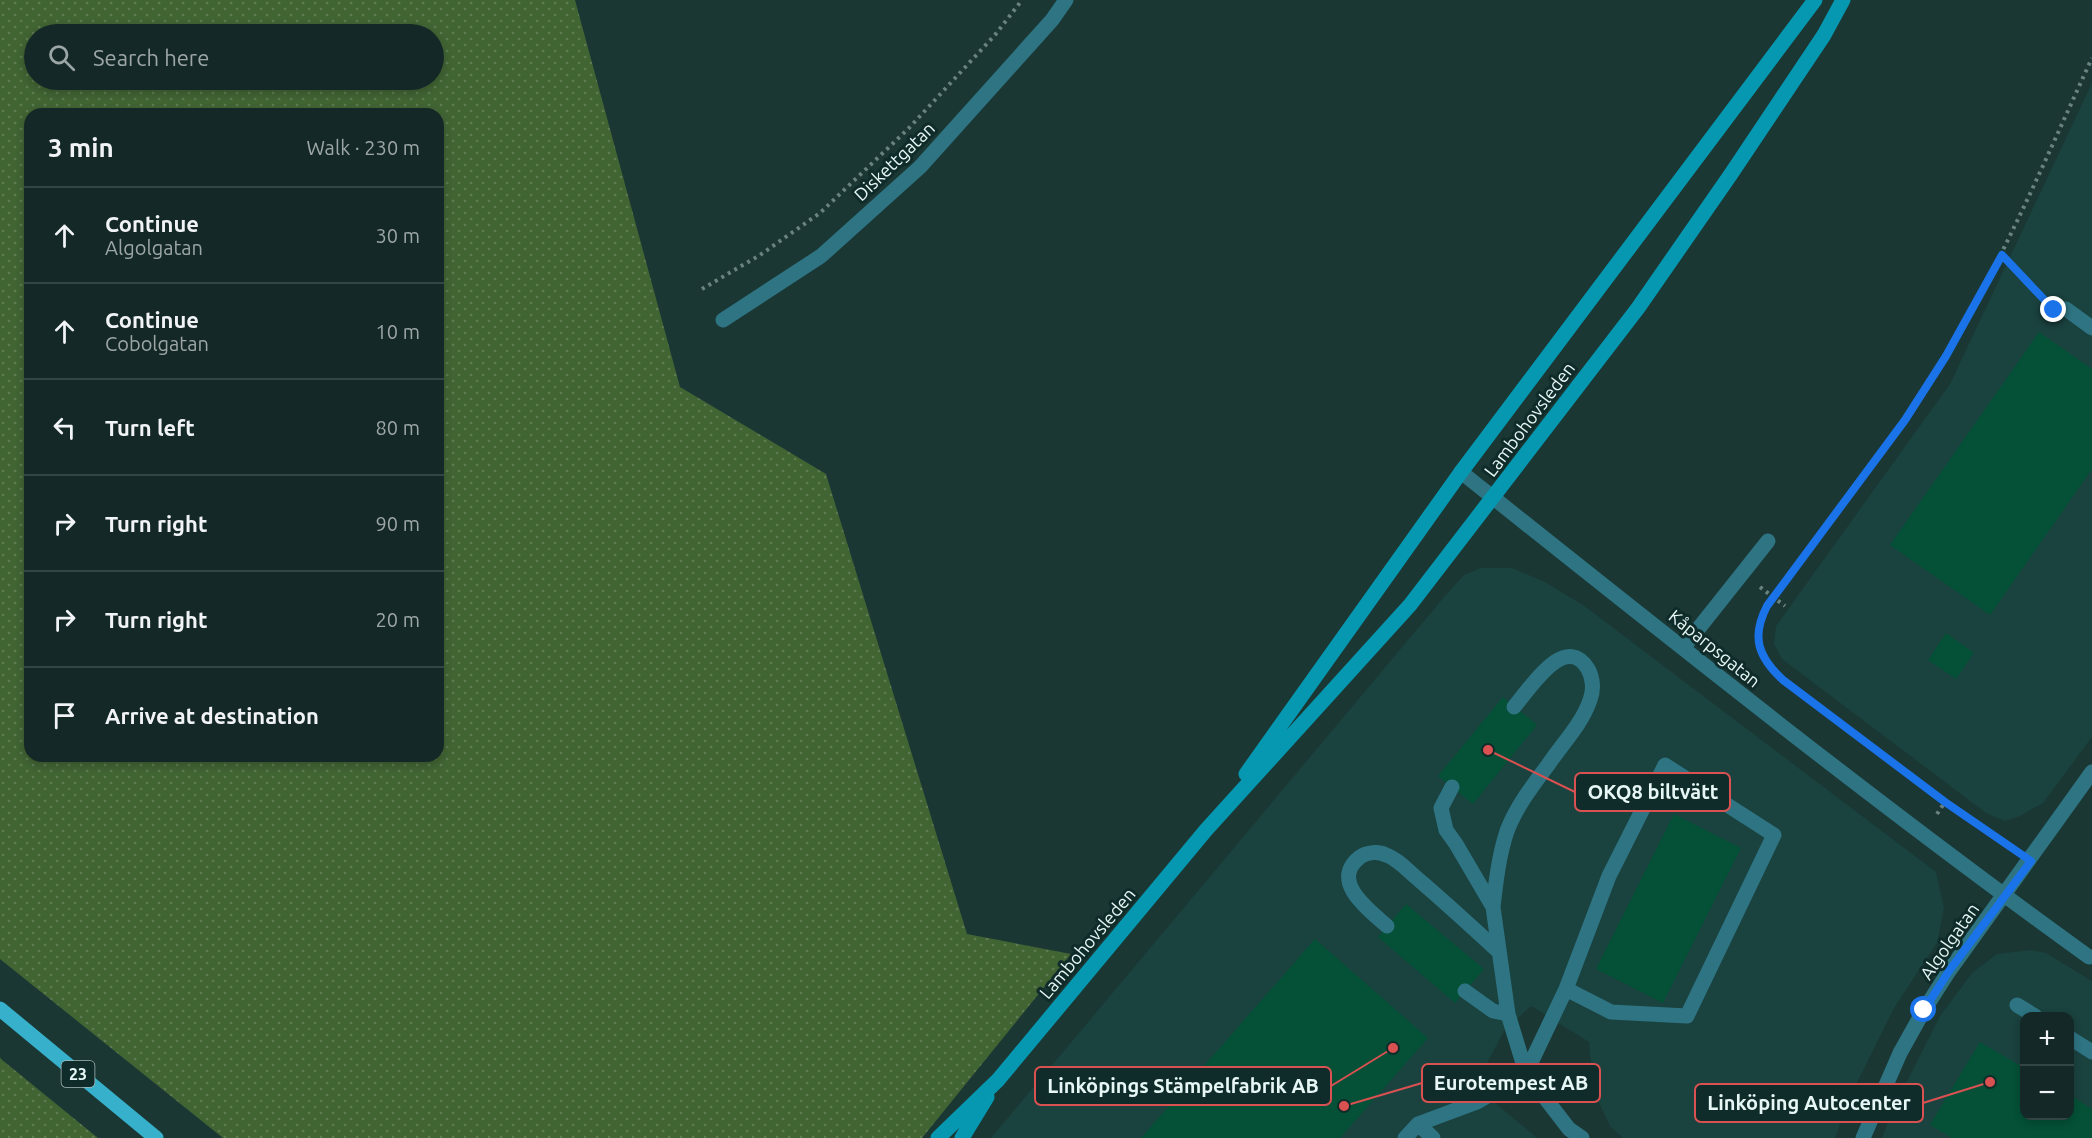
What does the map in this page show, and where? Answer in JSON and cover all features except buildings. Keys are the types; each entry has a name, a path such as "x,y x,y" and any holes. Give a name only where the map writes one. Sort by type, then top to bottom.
{"main road":[{"name":"Lambohovsleden","path":"1206,830 1461,472 1815,0"},
{"name":"Lambohovsleden","path":"938,1138 998,1080 1206,830 1410,606 1638,308 1824,35 1843,0"},
{"name":"23","path":"0,1009 156,1138"},
{"name":"Lambohovsleden","path":"962,1138 998,1080"}],"street":[{"name":"Diskettgatan","path":"723,320 821,256 920,167 1052,20 1066,0"},
{"path":"2066,309 2092,328"},
{"name":"Kåparpsgatan","path":"1461,472 1683,648 2004,896 2089,957"},
{"path":"1683,648 1768,541"},
{"path":"1514,707 1549,666 1558,659 1569,656 1579,659 1588,668 1593,683 1590,699 1578,722 1524,799 1508,828 1499,858 1493,907 1508,1014 1526,1073 1569,1129 1582,1138"},
{"path":"1405,1138 1418,1124 1477,1102 1526,1073 1566,989 1609,876 1665,765 1774,835 1688,1016 1611,1011 1566,989"},
{"name":"Algolgatan","path":"1863,1138 1900,1053 1924,1010 1949,971 2031,861 2092,772"},
{"path":"1452,787 1442,808 1446,830 1463,854 1493,907"},
{"path":"1387,926 1353,893 1349,882 1349,871 1354,863 1361,856 1370,853 1388,855 1432,891 1498,951"},
{"path":"1466,991 1493,1011 1508,1014"},
{"path":"2017,1005 2028,1012"},
{"path":"2074,1041 2092,1052"},
{"path":"1418,1124 1433,1138"}],"path":[{"path":"702,289 760,255 820,213 909,128 995,35 1022,0"},
{"path":"2031,861 1945,802 1792,687 1771,669 1761,654 1758,628 1762,615 1773,597 1905,420 1946,356 2002,255 2092,58"},
{"path":"2002,255 2054,310 2066,309"},
{"path":"1742,573 1785,606"}],"shaded area":[{"path":"2092,83 2092,737 2043,803 2020,816 2005,821 1986,813 1782,659 1774,644 1776,626 1950,384"},
{"path":"1481,568 1512,568 1545,582 1583,605 1936,872 1944,908 1937,943 1894,1008 1848,1101 1835,1138 1623,1138 1610,1126 1594,1092 1589,1042 1531,1006 1504,1031 1475,1086 1537,1138 991,1138 1444,597 1464,575"},
{"path":"2031,950 2046,953 2092,981 2092,1138 1882,1138 1894,1107 1940,1016 1972,973 1997,954"}],"green space":[{"path":"0,0 575,0 680,387 826,474 967,934 1071,954 922,1138 223,1138 0,959"},
{"path":"0,1057 1,1059 98,1138 0,1138"}],"place":[{"name":"OKQ8 biltvätt","path":"1488,750"},
{"name":"Linköpings Stämpelfabrik AB","path":"1393,1048"},
{"name":"Linköping Autocenter","path":"1990,1082"},
{"name":"Eurotempest AB","path":"1344,1106"}],"route":[{"path":"1924,1010 1949,971 2031,861 1945,802 1783,680 1771,669 1761,654 1758,628 1767,606 1905,420 1946,356 2002,255 2054,310"}]}
